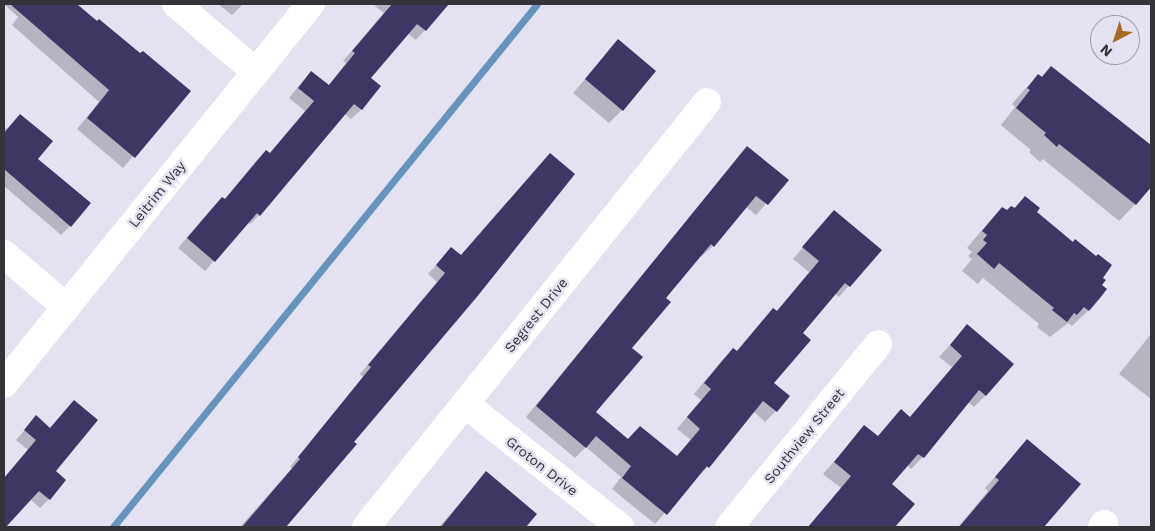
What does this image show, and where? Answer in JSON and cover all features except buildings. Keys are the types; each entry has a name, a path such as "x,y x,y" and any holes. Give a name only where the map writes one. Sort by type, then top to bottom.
{"street":[{"path":"176,4 256,72"},
{"name":"Leitrim Way","path":"4,384 311,4"},
{"name":"Segrest Drive","path":"366,527 707,102"},
{"path":"4,254 66,307"},
{"name":"Southview Street","path":"729,527 878,344"},
{"name":"Groton Drive","path":"465,404 620,527"}],"waterway":[{"path":"113,527 537,4"}]}
